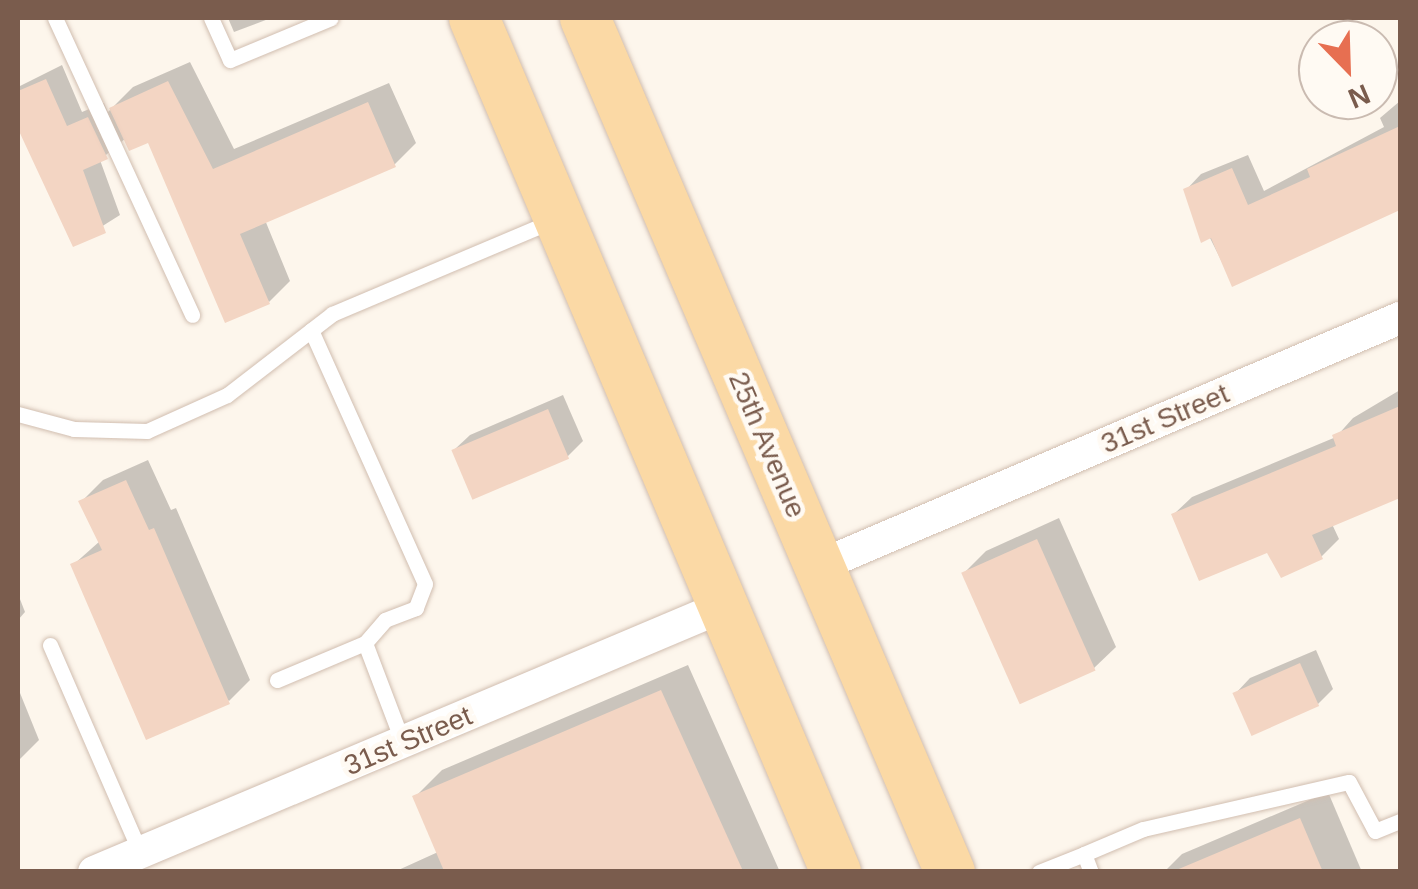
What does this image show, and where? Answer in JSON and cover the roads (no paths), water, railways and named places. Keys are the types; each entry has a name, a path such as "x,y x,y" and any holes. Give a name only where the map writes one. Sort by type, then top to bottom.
{"main road":[{"path":"474,18 836,872"},
{"name":"25th Avenue","path":"586,18 950,872"}],"street":[{"name":"31st Street","path":"819,566 1400,318"},
{"name":"31st Street","path":"94,872 722,607"}],"lane":[{"path":"55,18 192,315"},
{"path":"211,18 230,60 330,18"},
{"path":"18,414 74,429 147,431 227,395 332,314 558,219"},
{"path":"277,680 365,643 386,620 416,608 426,584 311,330"},
{"path":"365,643 404,743"},
{"path":"50,645 140,852"},
{"path":"1039,872 1143,829 1348,782 1376,831 1400,821"},
{"path":"1084,854 1091,872"}]}
